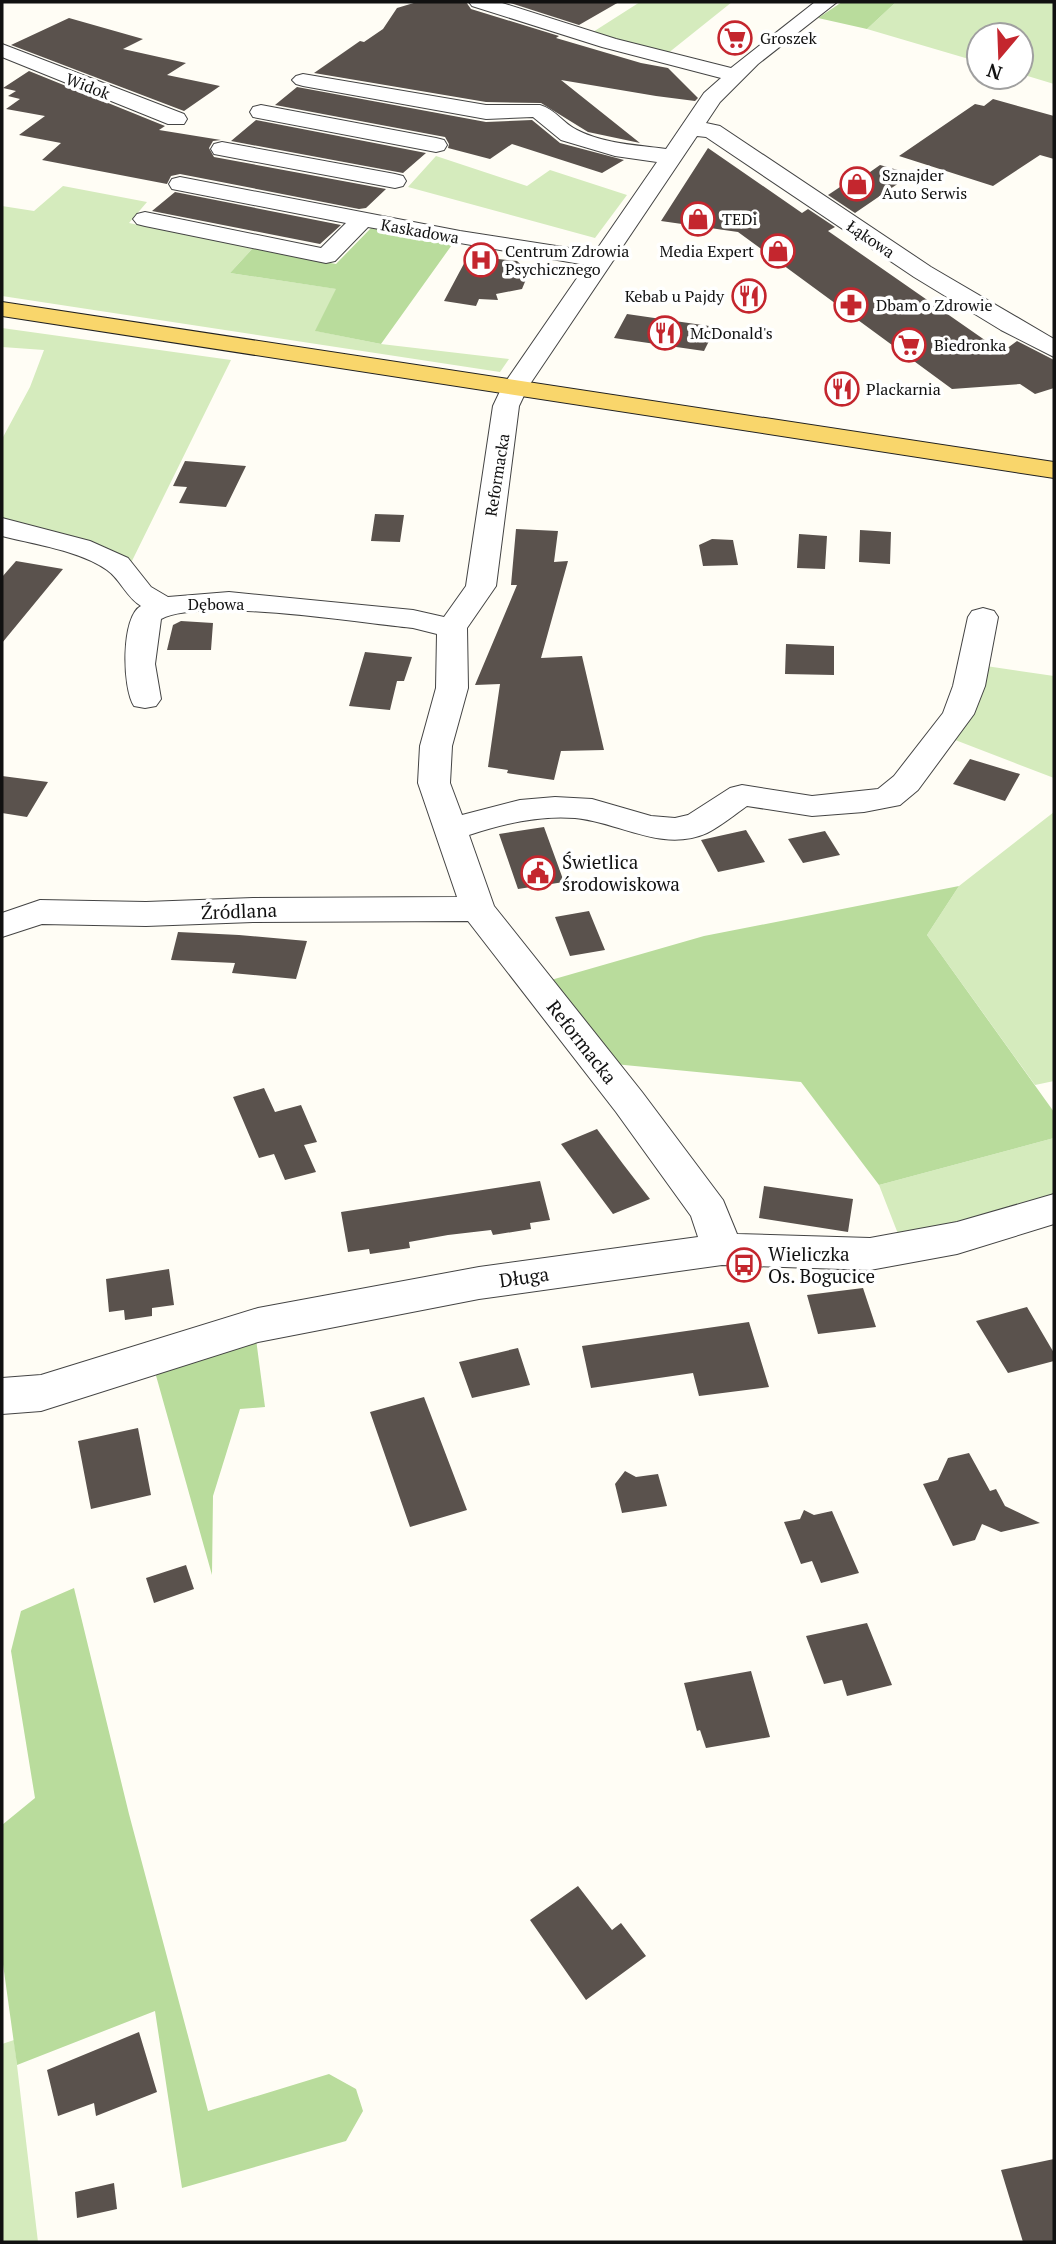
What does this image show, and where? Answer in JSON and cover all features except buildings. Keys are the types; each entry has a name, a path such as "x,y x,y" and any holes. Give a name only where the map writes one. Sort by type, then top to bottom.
{"main road":[{"path":"2,309 1054,470"}],"street":[{"name":"Reformacka","path":"722,1250 709,1212 629,1102 478,909 434,782 436,746 452,688 452,628 481,586 506,406 515,387 712,98 734,75 827,2"},
{"path":"492,4 661,58 734,75"},
{"name":"Widok","path":"2,50 176,119"},
{"path":"303,80 486,112 540,112 569,135 615,149 673,157"},
{"path":"274,203 397,97"},
{"path":"261,112 436,145"},
{"name":"Łąkowa","path":"691,128 712,131 928,277 993,317 1054,349"},
{"path":"222,149 395,181"},
{"name":"Kaskadowa","path":"180,184 362,220 601,260"},
{"name":"Kaskadowa","path":"145,219 326,256 362,220"},
{"name":"Dębowa","path":"2,527 80,547 118,564 141,593 163,606 229,601 413,619 452,628"},
{"path":"145,699 140,664 146,615 163,606"},
{"path":"450,830 503,813 551,807 592,810 648,826 688,828 742,794 812,806 888,798 906,783 958,714 969,686 982,617"},
{"path":"2,903 40,912"},
{"name":"Źródlana","path":"2,925 40,912 146,914 253,910 478,909"},
{"name":"Długa","path":"2,1396 41,1393 257,1325 479,1283 722,1250 870,1254 957,1238 1054,1209"}],"green space":[{"path":"640,2 732,2 667,54 593,32"},
{"path":"842,2 896,2 867,29 818,18"},
{"path":"896,2 1054,2 1054,84 1035,78 1035,21 965,21 965,58 867,29"},
{"path":"436,156 527,186 550,170 627,195 595,238 408,187"},
{"path":"63,186 147,202 129,223 253,248 230,273 337,289 316,331 381,344 509,359 500,372 2,296 2,206 34,211"},
{"path":"371,228 454,242 381,344 315,331 336,289 230,273 253,248 336,264"},
{"path":"2,328 231,360 129,567 90,544 2,522 2,439 30,387 44,350 2,347"},
{"path":"986,666 1054,676 1054,778 950,738"},
{"path":"1054,812 1054,1081 1035,1085 927,935 959,886"},
{"path":"959,886 927,935 1054,1112 1054,1138 879,1185 801,1082 614,1064 551,980 704,936"},
{"path":"1054,1138 1054,1198 954,1228 900,1239 879,1185"},
{"path":"256,1339 265,1407 240,1409 213,1496 212,1575 155,1372"},
{"path":"74,1588 129,1814 208,2111 329,2074 356,2089 363,2111 346,2141 182,2188 155,2011 17,2065 2,1957 2,1825 35,1798 11,1651 21,1611"},
{"path":"14,2040 38,2242 2,2242 2,2044"}],"place":[{"name":"Groszek","path":"735,38"},
{"name":"Sznajder Auto Serwis","path":"857,184"},
{"name":"TEDi","path":"698,219"},
{"name":"Media Expert","path":"778,251"},
{"name":"Centrum Zdrowia Psychicznego","path":"481,260"},
{"name":"Kebab u Pajdy","path":"749,296"},
{"name":"Dbam o Zdrowie","path":"851,305"},
{"name":"McDonald's","path":"665,333"},
{"name":"Biedronka","path":"909,345"},
{"name":"Plackarnia","path":"842,389"},
{"name":"Świetlica środowiskowa","path":"538,873"},
{"name":"Wieliczka Os. Bogucice","path":"744,1265"}]}
